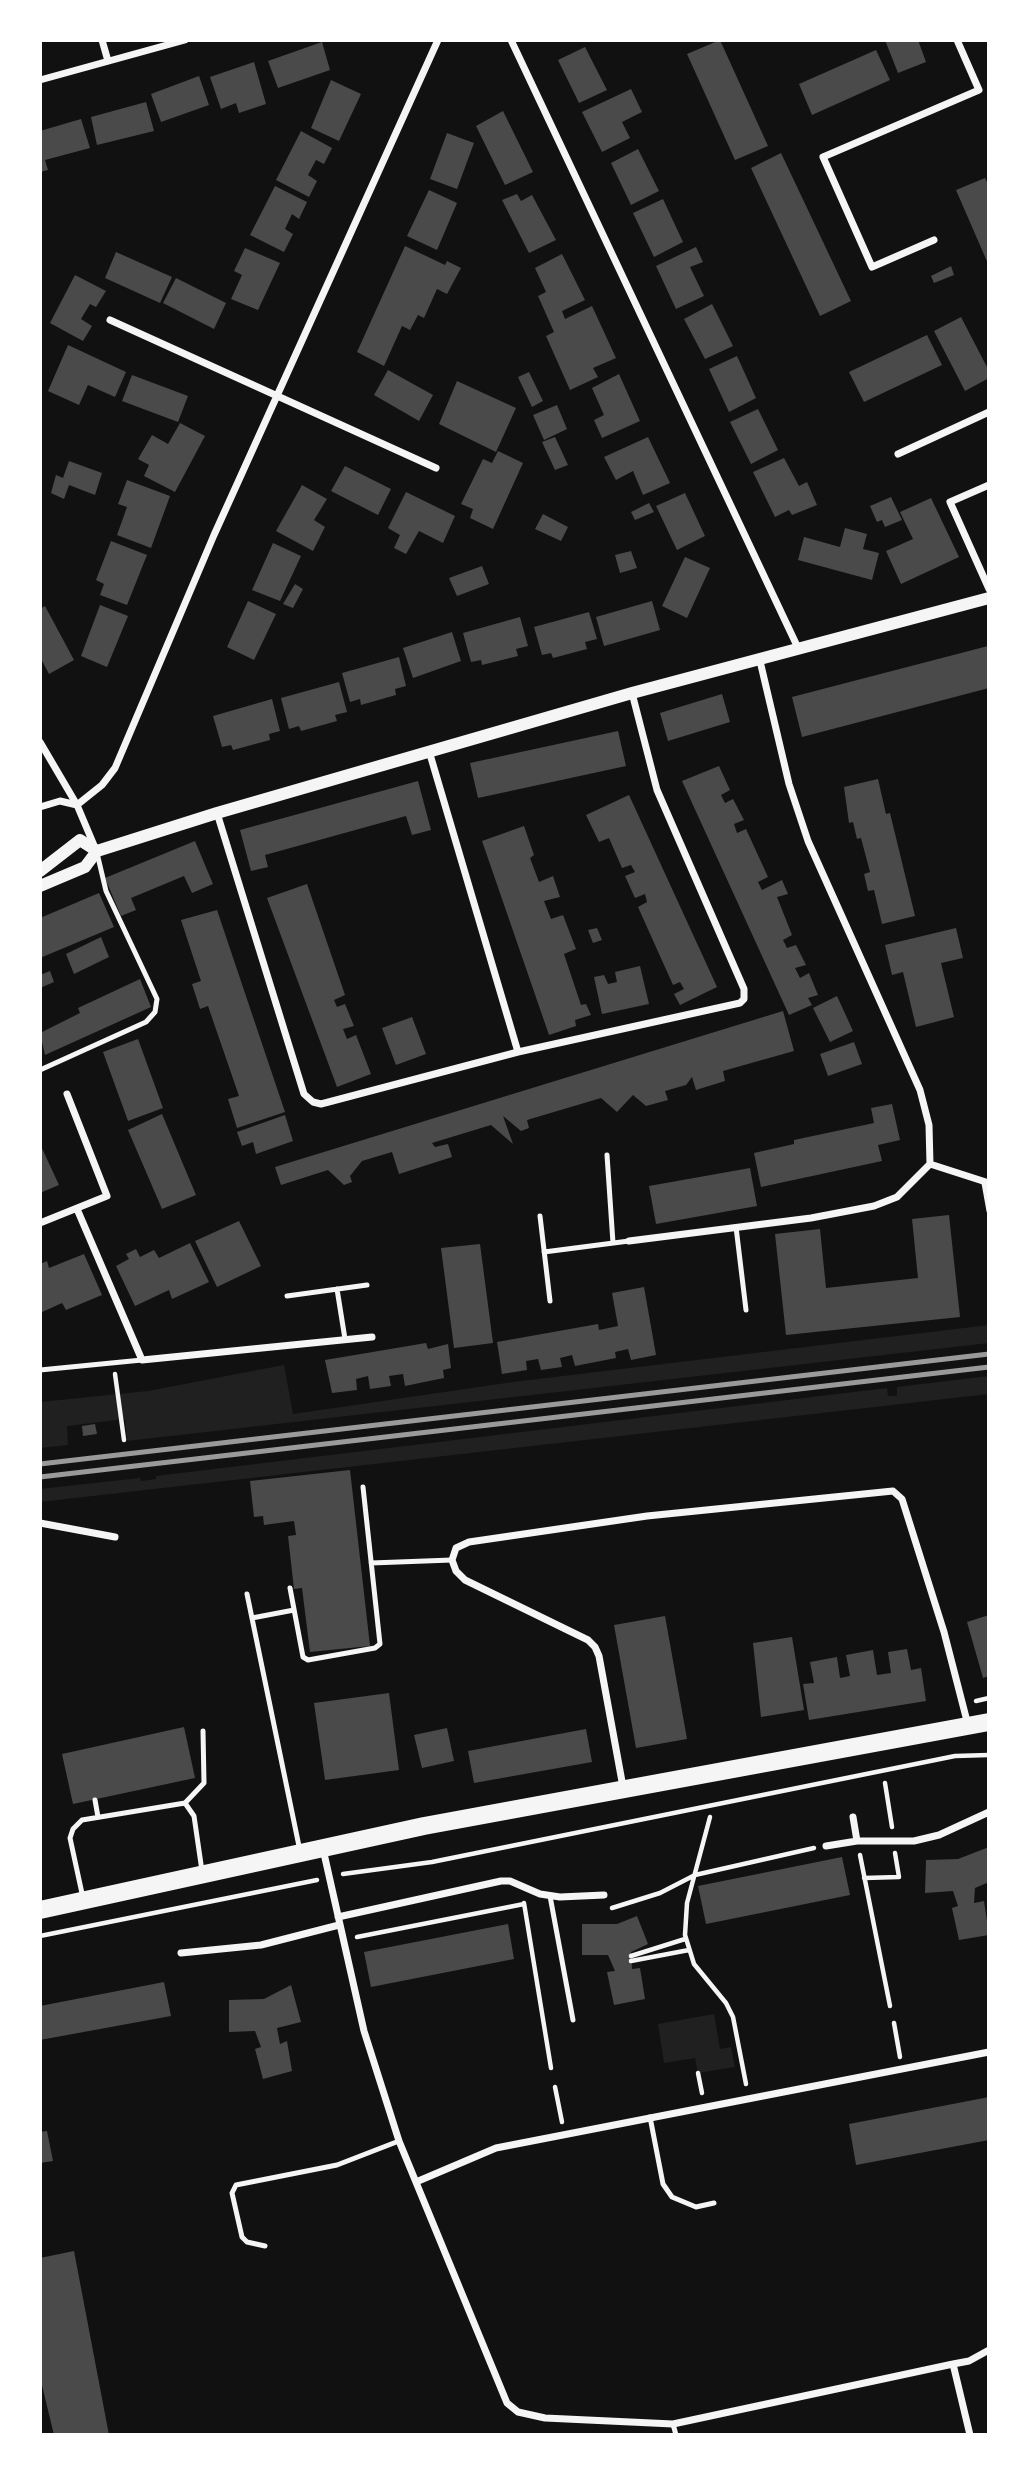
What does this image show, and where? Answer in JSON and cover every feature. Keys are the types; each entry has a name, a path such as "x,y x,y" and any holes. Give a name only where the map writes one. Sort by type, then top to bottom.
{"main road":[{"path":"40,1910 322,1847 989,1722"}],"street":[{"path":"102,40 107,61"},
{"path":"40,80 185,40"},
{"path":"40,807 60,801 77,804 102,785 115,768 277,396 438,40"},
{"path":"511,40 799,650"},
{"path":"934,240 872,267 823,156 979,90 957,40"},
{"path":"110,320 436,468"},
{"path":"898,454 989,412"},
{"path":"989,485 950,502 989,589"},
{"path":"40,886 85,867 97,851 218,813 632,692 989,598"},
{"path":"629,1241 874,1206 897,1197 930,1164 929,1125 920,1090 808,841 780,750 760,660"},
{"path":"218,813 304,1094 313,1102 321,1104 518,1052 740,1003 744,999 744,989 657,790 632,692"},
{"path":"40,742 77,804 97,851"},
{"path":"429,751 518,1052"},
{"path":"40,871 80,840 97,851"},
{"path":"40,1223 107,1196 67,1094"},
{"path":"930,1164 986,1183"},
{"path":"77,1209 142,1360 372,1337"},
{"path":"624,1791 599,1656 595,1647 588,1640 465,1580 456,1571 452,1560 456,1548 469,1542 647,1516 893,1491 902,1499 944,1632 969,1725"},
{"path":"40,1523 115,1537"},
{"path":"826,1846 939,1835 989,1812"},
{"path":"853,1817 857,1841"},
{"path":"322,1847 364,2031 399,2141 507,2403 517,2412 545,2418 673,2424 969,2361 989,2350"},
{"path":"181,1953 261,1945 338,1921 501,1881 550,1896 580,1898 604,1895"},
{"path":"416,2182 496,2148 704,2105 989,2052"},
{"path":"953,2364 970,2435"}],"lane":[{"path":"40,1070 146,1022 155,1013 157,999 106,891 97,851"},
{"path":"607,1155 613,1243"},
{"path":"986,1183 989,1211"},
{"path":"540,1216 550,1301"},
{"path":"736,1227 746,1310"},
{"path":"544,1252 629,1241"},
{"path":"287,1296 367,1285"},
{"path":"337,1289 345,1339"},
{"path":"40,1370 142,1360"},
{"path":"290,1588 303,1657 308,1660 375,1648 380,1644 363,1487"},
{"path":"371,1563 452,1560"},
{"path":"247,1594 300,1853"},
{"path":"252,1618 294,1610"},
{"path":"84,1900 70,1839 73,1829 82,1821 98,1817 185,1803 204,1783 203,1731"},
{"path":"95,1800 98,1817"},
{"path":"185,1803 194,1816 203,1874"},
{"path":"550,1896 573,2020"},
{"path":"650,2117 663,2184 672,2197 696,2207 714,2203"},
{"path":"265,2246 247,2242 242,2237 232,2193 236,2185 337,2165 399,2141"},
{"path":"673,2424 676,2435"}],"path":[{"path":"114,1363 124,1440"},
{"path":"980,1700 989,1698"},
{"path":"40,1936 408,1862 432,1862 955,1756 989,1755"},
{"path":"864,1878 899,1877 885,1783"},
{"path":"710,1817 684,1919 685,1939 694,1965 726,2003 733,2017 748,2098"},
{"path":"857,1841 890,2006"},
{"path":"521,1886 551,2068"},
{"path":"685,1939 631,1959 689,1950"},
{"path":"894,2023 903,2069"},
{"path":"698,2073 704,2105"},
{"path":"555,2087 564,2133"}],"shaded area":[{"path":"989,1325 989,1343 127,1441 125,1419 67,1426 68,1445 40,1448 40,1402 148,1391 284,1365 293,1414 513,1382"},
{"path":"989,1376 989,1394 40,1502 40,1489 140,1478 141,1481 156,1479 156,1476 887,1388 888,1396 897,1396 897,1387"},
{"path":"714,2014 720,2049 731,2047 735,2067 698,2073 695,2058 664,2063 658,2024"}],"building":[{"path":"720,40 768,146 735,160 687,54"},
{"path":"885,40 918,40 926,62 898,73"},
{"path":"322,42 330,70 278,88 268,61"},
{"path":"585,47 607,90 579,103 558,60"},
{"path":"876,50 890,80 812,115 799,84"},
{"path":"254,62 266,104 239,113 236,103 221,109 210,77"},
{"path":"199,76 209,105 161,122 151,94"},
{"path":"331,80 361,94 339,141 311,128"},
{"path":"631,89 642,112 622,122 630,138 602,152 582,112"},
{"path":"146,102 154,131 97,145 91,117"},
{"path":"503,111 533,172 505,185 476,126"},
{"path":"81,119 90,148 45,160 48,170 40,172 40,131"},
{"path":"301,131 332,148 324,164 316,160 308,175 317,181 309,197 276,180"},
{"path":"447,133 474,143 457,189 430,179"},
{"path":"638,149 659,191 631,205 611,163"},
{"path":"781,153 851,301 820,316 751,168"},
{"path":"985,178 989,186 989,266 956,190"},
{"path":"275,186 307,202 299,219 292,214 285,229 293,234 284,252 250,235"},
{"path":"429,190 457,203 437,250 407,236"},
{"path":"517,194 521,201 532,195 556,240 529,253 502,200"},
{"path":"663,199 683,242 654,257 633,213"},
{"path":"405,246 445,265 447,261 461,268 447,294 437,289 424,318 418,315 410,330 402,326 384,366 357,352"},
{"path":"696,247 703,262 690,267 704,296 676,309 656,266"},
{"path":"245,248 280,263 258,310 231,299 242,275 234,271"},
{"path":"116,252 172,277 160,303 105,278"},
{"path":"562,254 585,300 562,311 565,319 592,306 616,358 593,368 598,377 570,390 546,336 554,332 538,296 546,292 535,268"},
{"path":"951,266 954,275 934,283 931,276"},
{"path":"75,275 106,291 96,307 90,304 81,319 92,326 83,341 50,323"},
{"path":"176,278 226,303 214,329 163,303"},
{"path":"712,304 733,346 705,359 684,319"},
{"path":"961,317 989,371 989,378 965,391 934,331"},
{"path":"927,335 942,365 864,402 849,372"},
{"path":"68,345 126,372 115,397 88,385 79,405 48,391"},
{"path":"737,356 756,398 729,412 709,369"},
{"path":"388,370 433,395 419,421 374,395"},
{"path":"529,372 543,401 532,407 518,377"},
{"path":"619,374 640,421 602,438 594,420 604,415 592,388"},
{"path":"132,375 188,396 178,422 122,401"},
{"path":"457,381 516,408 496,452 439,424"},
{"path":"557,405 567,429 544,440 533,415"},
{"path":"758,409 778,450 751,464 730,422"},
{"path":"180,423 205,436 175,492 144,476 149,465 138,459 152,435 168,444"},
{"path":"555,437 568,465 555,470 542,442"},
{"path":"648,437 670,483 643,495 633,471 616,480 604,457"},
{"path":"498,451 523,463 493,529 470,518 473,509 461,504 483,459 492,463"},
{"path":"784,458 799,486 807,482 817,505 792,515 789,510 775,517 753,472"},
{"path":"69,461 102,473 95,495 69,485 64,499 51,493 56,475 63,478"},
{"path":"345,466 391,489 378,515 331,491"},
{"path":"127,480 170,496 151,548 117,535 127,507 118,504"},
{"path":"302,485 327,499 314,520 325,527 313,551 276,531"},
{"path":"406,492 455,516 443,543 419,531 406,554 394,548 400,535 388,528"},
{"path":"685,493 705,536 677,550 656,506"},
{"path":"891,497 902,520 885,527 882,520 877,522 870,506"},
{"path":"931,498 959,557 901,584 886,551 913,539 900,512"},
{"path":"649,503 654,512 635,520 631,512"},
{"path":"543,514 568,527 561,541 535,529"},
{"path":"845,528 867,534 863,549 879,553 872,580 798,560 804,537 840,547"},
{"path":"111,541 147,555 127,605 100,595 104,584 96,580"},
{"path":"273,543 301,556 280,601 252,590"},
{"path":"631,551 637,568 620,573 615,555"},
{"path":"685,557 710,568 687,618 662,606"},
{"path":"482,566 489,584 457,596 449,578"},
{"path":"295,584 303,589 293,608 283,604"},
{"path":"248,601 276,614 254,660 227,647"},
{"path":"652,601 660,630 604,646 596,617"},
{"path":"100,605 128,616 107,667 81,656"},
{"path":"45,606 74,660 49,674 40,657 40,609"},
{"path":"589,612 597,639 585,642 587,649 553,658 551,653 542,655 534,627"},
{"path":"520,617 528,646 516,649 518,656 482,665 481,660 471,662 463,633"},
{"path":"452,632 461,661 413,678 403,648"},
{"path":"988,646 989,688 802,737 792,697"},
{"path":"399,657 406,686 395,689 396,695 361,705 360,699 350,702 342,673"},
{"path":"339,682 347,712 335,715 337,721 301,731 299,726 289,729 281,698"},
{"path":"722,694 730,722 668,741 660,713"},
{"path":"272,699 280,731 269,734 270,740 233,750 231,745 222,747 213,716"},
{"path":"618,731 626,766 478,798 470,763"},
{"path":"719,766 730,790 721,795 725,803 733,799 744,820 734,824 737,833 746,829 768,877 758,882 762,890 782,880 788,894 777,897 792,935 783,940 787,948 796,945 806,965 795,968 800,978 809,973 818,995 808,998 812,1005 789,1015 682,781"},
{"path":"878,779 886,814 890,813 915,916 882,924 874,890 868,891 864,874 870,872 861,838 857,839 853,822 849,823 844,787"},
{"path":"418,781 431,830 412,835 406,816 265,855 268,867 251,871 240,830"},
{"path":"629,795 717,987 680,1005 674,994 684,989 680,982 673,985 638,907 647,902 645,894 635,898 625,876 635,872 631,865 622,868 609,838 599,842 586,815"},
{"path":"524,826 534,855 530,858 539,882 553,876 560,897 544,901 551,919 563,915 576,949 564,954 581,1005 586,1004 591,1015 575,1020 576,1026 549,1035 482,841"},
{"path":"195,841 213,884 192,893 184,876 131,898 136,910 121,916 105,878"},
{"path":"307,884 345,995 334,1000 337,1007 345,1004 354,1026 343,1029 347,1039 356,1035 371,1074 337,1087 267,898"},
{"path":"99,893 114,927 40,958 40,918"},
{"path":"217,910 285,1112 237,1128 228,1099 239,1096 208,1006 200,1009 192,984 201,981 181,920"},
{"path":"597,928 602,940 593,943 588,930"},
{"path":"956,928 963,958 941,963 954,1017 916,1027 903,972 892,975 885,945"},
{"path":"101,937 109,957 74,974 66,954"},
{"path":"640,966 649,1004 602,1014 594,977 604,975 608,984 617,982 615,972"},
{"path":"50,971 54,982 40,988 40,975"},
{"path":"140,979 151,1007 45,1055 40,1033 80,1013 78,1008"},
{"path":"837,996 853,1031 830,1042 813,1008"},
{"path":"783,1011 794,1051 723,1071 725,1081 696,1090 692,1077 686,1085 665,1091 668,1100 646,1106 633,1095 617,1112 601,1098 527,1120 529,1128 521,1131 503,1116 513,1144 491,1125 432,1143 435,1147 448,1144 452,1157 399,1174 392,1152 362,1161 350,1176 352,1182 344,1185 328,1170 281,1185 275,1167"},
{"path":"412,1017 426,1054 396,1065 382,1028"},
{"path":"138,1039 163,1108 128,1121 103,1052"},
{"path":"854,1042 862,1064 828,1076 820,1054"},
{"path":"892,1104 900,1140 878,1145 882,1161 761,1187 754,1153 794,1144 794,1140 874,1123 871,1108"},
{"path":"162,1114 196,1195 162,1209 128,1130"},
{"path":"285,1115 293,1141 256,1154 253,1142 242,1146 237,1132"},
{"path":"40,1144 59,1185 40,1193"},
{"path":"750,1168 757,1206 656,1224 649,1186"},
{"path":"949,1215 960,1317 786,1335 775,1234 820,1229 826,1288 918,1278 912,1219"},
{"path":"239,1221 261,1266 217,1287 195,1241"},
{"path":"190,1243 209,1282 172,1299 169,1290 135,1306 116,1266 129,1259 126,1254 136,1249 140,1257 154,1250 159,1258"},
{"path":"480,1244 493,1343 454,1348 441,1248"},
{"path":"84,1254 102,1295 66,1310 62,1303 40,1313 40,1264 47,1261 49,1268"},
{"path":"644,1287 656,1355 631,1360 628,1349 615,1352 616,1358 575,1366 572,1355 560,1358 562,1367 541,1370 538,1359 526,1361 527,1370 502,1374 497,1342 598,1324 599,1330 618,1326 612,1293"},
{"path":"426,1343 428,1349 448,1344 451,1368 443,1370 444,1378 405,1386 403,1374 389,1376 391,1386 370,1389 368,1376 356,1379 357,1390 332,1393 325,1360"},
{"path":"95,1424 97,1434 83,1436 82,1426"},
{"path":"350,1470 370,1646 310,1652 302,1588 294,1589 288,1536 296,1535 294,1521 264,1525 263,1516 254,1517 250,1481"},
{"path":"989,1615 989,1676 983,1678 967,1622"},
{"path":"665,1616 687,1739 636,1748 614,1625"},
{"path":"792,1637 804,1710 761,1717 753,1643"},
{"path":"907,1649 911,1670 921,1668 926,1701 809,1720 803,1684 814,1683 810,1662 837,1657 840,1678 850,1676 846,1655 873,1650 877,1675 891,1673 888,1652"},
{"path":"389,1693 399,1770 325,1780 314,1703"},
{"path":"184,1727 195,1778 73,1804 62,1754"},
{"path":"447,1728 454,1761 422,1768 414,1735"},
{"path":"586,1729 592,1762 474,1783 468,1751"},
{"path":"989,1847 989,1882 975,1888 974,1903 984,1901 989,1935 959,1940 952,1908 958,1906 953,1891 925,1893 926,1860 958,1859"},
{"path":"842,1857 850,1895 706,1924 698,1886"},
{"path":"637,1916 648,1944 631,1952 632,1969 640,1968 645,1999 614,2005 607,1972 615,1971 608,1955 582,1955 582,1924 617,1924"},
{"path":"508,1924 514,1959 371,1987 364,1952"},
{"path":"164,1982 171,2016 40,2040 40,2006"},
{"path":"291,1985 301,2022 277,2028 280,2044 287,2041 292,2071 263,2079 255,2049 261,2047 255,2031 229,2032 229,2000 264,1999"},
{"path":"989,2097 989,2140 856,2165 849,2124"},
{"path":"47,2131 53,2161 40,2163 40,2132"},
{"path":"74,2251 109,2435 54,2435 40,2377 40,2258"}],"railway":[{"path":"40,1464 989,1354"},
{"path":"40,1477 989,1367"}]}
